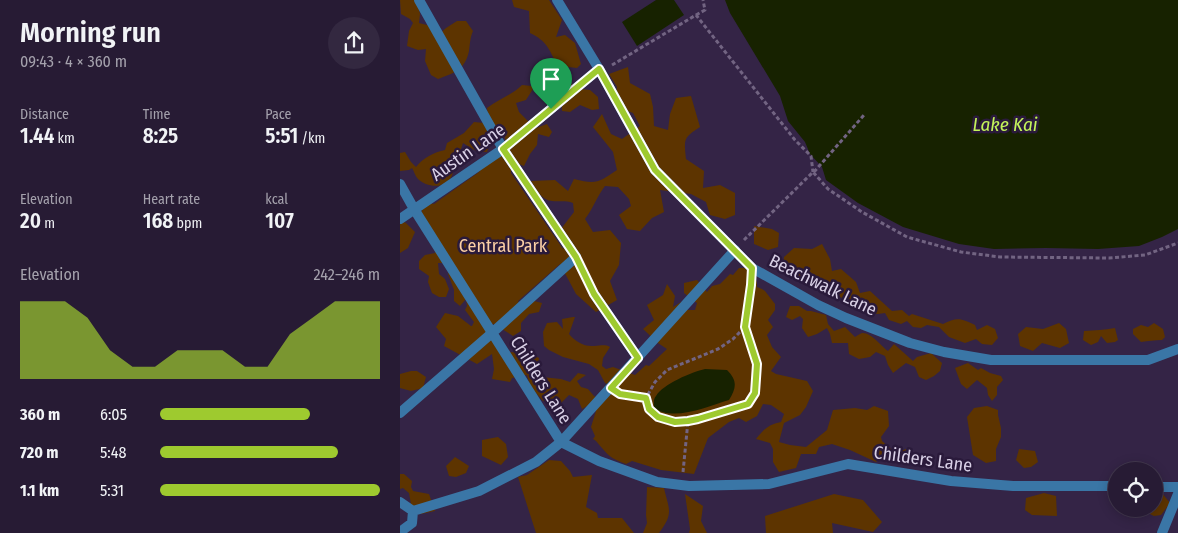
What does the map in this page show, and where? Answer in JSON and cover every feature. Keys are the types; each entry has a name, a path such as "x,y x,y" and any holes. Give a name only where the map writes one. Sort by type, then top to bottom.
{"street":[{"path":"400,413 576,257 503,149 419,0"},
{"name":"Beachwalk Lane","path":"557,0 655,170 752,268 818,305 846,318 910,342 944,352 991,360 1148,360 1178,349"},
{"name":"Austin Lane","path":"400,219 503,149 599,71"},
{"name":"Childers Lane","path":"400,184 561,442 599,461 657,482 688,486 768,484 848,464 951,481 1013,486 1108,486"},
{"path":"413,511 479,491 536,462 561,442 735,250"},
{"path":"594,294 638,358"},
{"path":"1163,487 1178,487"},
{"path":"1162,533 1178,494"},
{"path":"400,502 413,511"},
{"path":"400,532 412,523 413,511"}],"path":[{"path":"599,71 705,10 704,0"},
{"path":"696,15 795,140 811,156 814,172 828,189 869,216 907,237 961,252 1000,258 1109,258 1145,254 1178,243"},
{"path":"735,250 814,172 864,115"},
{"path":"576,257 594,294"},
{"path":"745,327 718,349 667,370 656,382 646,398 649,409 658,417 675,422 688,421 748,404 755,393 757,364 745,327 752,268"},
{"path":"611,388 620,394 646,398"},
{"path":"682,485 688,421"}],"green space":[{"path":"400,0 417,1 420,14 419,23 431,26 435,38 457,21 466,21 473,31 469,51 462,67 438,79 431,75 425,61 426,49 418,50 407,46 409,31 413,23 401,14"},
{"path":"512,0 549,0 562,20 556,37 565,35 575,43 581,64 577,68 568,67 562,76 571,84 581,89 590,90 598,97 599,109 592,110 580,105 570,112 562,111 561,86 551,87 541,83 557,65 544,42 530,33 529,11 514,7"},
{"name":"Central Park","path":"628,67 630,83 650,94 654,126 668,130 670,114 676,98 691,96 700,127 690,134 686,140 686,159 704,171 703,188 720,185 735,193 735,215 725,219 710,215 706,202 691,194 660,190 664,212 652,218 640,231 627,229 619,215 631,206 629,199 618,187 605,186 585,219 593,232 610,230 621,243 619,265 610,281 617,300 596,312 576,294 560,264 518,301 519,303 534,301 542,303 539,312 529,314 521,323 521,331 513,336 494,324 491,325 509,352 528,353 539,358 537,370 542,377 570,382 578,373 586,375 577,381 581,387 588,389 594,396 604,401 616,388 605,383 598,370 589,364 563,357 544,346 543,332 547,323 557,322 563,329 562,319 575,317 569,334 571,337 587,346 604,345 610,347 603,358 602,366 606,369 613,367 635,375 646,365 649,366 667,349 643,329 654,320 647,305 663,295 667,284 675,296 673,307 681,302 688,310 695,310 697,303 684,293 684,283 697,280 707,292 712,286 720,284 730,274 733,275 739,268 752,268 757,287 765,291 775,304 775,310 768,320 773,327 767,335 772,347 781,357 771,371 776,374 807,381 813,391 800,415 784,423 779,442 806,447 827,430 833,410 855,408 867,410 874,406 888,411 889,426 881,437 882,441 896,453 906,449 908,460 885,453 876,462 832,444 819,447 816,454 801,454 796,468 779,472 773,462 773,449 770,443 756,439 767,428 781,422 784,414 771,405 763,404 757,416 746,422 739,418 729,422 708,438 694,474 661,470 632,461 626,464 615,460 593,439 595,436 591,427 596,411 589,405 582,409 578,399 569,395 560,404 543,401 530,386 527,375 512,378 510,382 492,379 494,369 492,354 477,364 444,346 446,339 436,327 445,313 458,316 471,326 474,322 465,310 467,306 466,299 460,306 454,301 454,290 448,274 452,266 446,263 438,263 439,274 445,279 449,289 446,297 439,297 432,293 428,282 429,276 419,269 419,261 425,255 435,253 434,247 420,224 422,209 429,203 434,204 479,172 481,167 501,155 511,173 563,249 566,242 557,234 574,212 573,203 545,199 539,194 531,181 555,180 568,191 574,179 593,182 617,170 613,152 593,127 602,114 611,134 622,139 640,126 633,113 614,106 617,87 609,74"},
{"path":"522,85 532,86 533,89 526,100 516,103 519,112 536,128 547,124 552,132 549,137 538,134 537,145 524,166 519,164 508,152 501,129 493,124 487,127 490,144 487,152 476,151 463,143 459,155 453,160 453,170 447,182 439,186 425,184 417,178 412,168 400,171 400,153 405,152 416,167 429,156 445,150 447,143 464,133 474,122 484,123 488,117 487,108"},
{"path":"400,220 415,232 408,248 400,253"},
{"path":"754,226 772,229 779,233 778,247 768,250 754,244"},
{"path":"822,244 830,259 832,271 841,269 856,282 860,293 870,291 892,311 902,310 909,316 912,314 943,324 956,319 963,320 975,325 977,330 987,325 995,329 998,338 992,345 982,344 976,339 965,343 949,337 939,327 927,325 921,328 913,327 907,321 901,324 889,320 885,313 865,312 856,300 844,299 825,290 816,277 799,279 783,267 784,257 794,248 812,249"},
{"path":"790,306 799,306 807,311 826,315 828,324 834,331 845,327 855,337 865,333 888,351 894,344 913,361 917,357 931,353 942,363 940,371 926,380 919,377 915,367 906,363 893,373 885,356 876,352 870,357 859,359 849,354 848,343 832,343 827,328 808,337 802,328 803,319 800,316 792,320 786,317"},
{"path":"1059,323 1066,329 1069,343 1060,348 1042,343 1033,351 1020,346 1018,334 1026,327 1043,329"},
{"path":"1154,323 1163,329 1165,337 1162,340 1141,342 1133,334 1133,329 1141,325 1148,327"},
{"path":"1115,328 1118,340 1115,342 1107,343 1101,336 1098,342 1091,345 1083,340 1084,331"},
{"path":"968,363 978,370 981,368 1001,376 1003,380 997,387 997,395 992,401 988,395 987,388 977,380 967,389 961,384 955,368"},
{"path":"417,371 426,377 423,388 411,391 400,388 400,374"},
{"path":"987,406 998,410 1001,437 996,449 996,461 986,463 973,455 967,417 974,408"},
{"path":"498,437 506,444 508,457 501,465 482,456 482,440"},
{"path":"1019,449 1035,451 1038,462 1031,467 1024,468 1016,460"},
{"path":"455,457 469,466 466,473 456,477 449,476 446,466"},
{"path":"549,460 561,461 573,477 592,475 586,507 597,513 598,518 622,518 634,533 536,533 518,477 527,475"},
{"path":"400,474 404,474 412,481 411,487 413,491 429,494 435,511 421,514 411,504 409,493 403,488 400,489"},
{"path":"647,487 664,488 669,507 667,521 659,533 643,533 647,523"},
{"path":"1044,493 1056,496 1057,516 1032,515 1025,510 1026,498"},
{"path":"685,494 703,506 701,521 707,533 689,533"},
{"path":"834,494 863,500 882,522 873,532 832,523 833,533 766,533 765,516"},
{"path":"1163,494 1170,503 1163,512"}],"water":[{"path":"656,0 674,0 684,15 637,46 622,22"},
{"name":"Lake Kai","path":"725,0 1178,0 1178,229 1139,246 1098,249 994,249 959,244 903,227 858,203 826,180 822,167 810,154 805,142 788,121 780,96 730,13"},
{"path":"705,369 727,370 735,384 729,400 691,412 671,414 654,408 655,397 665,387"}],"route":[{"path":"599,69 655,170 752,268 745,327 757,364 755,393 748,404 698,419 675,422 658,417 649,409 646,398 620,394 611,388 638,358 594,294 576,257 503,149 551,109 599,69"}]}
